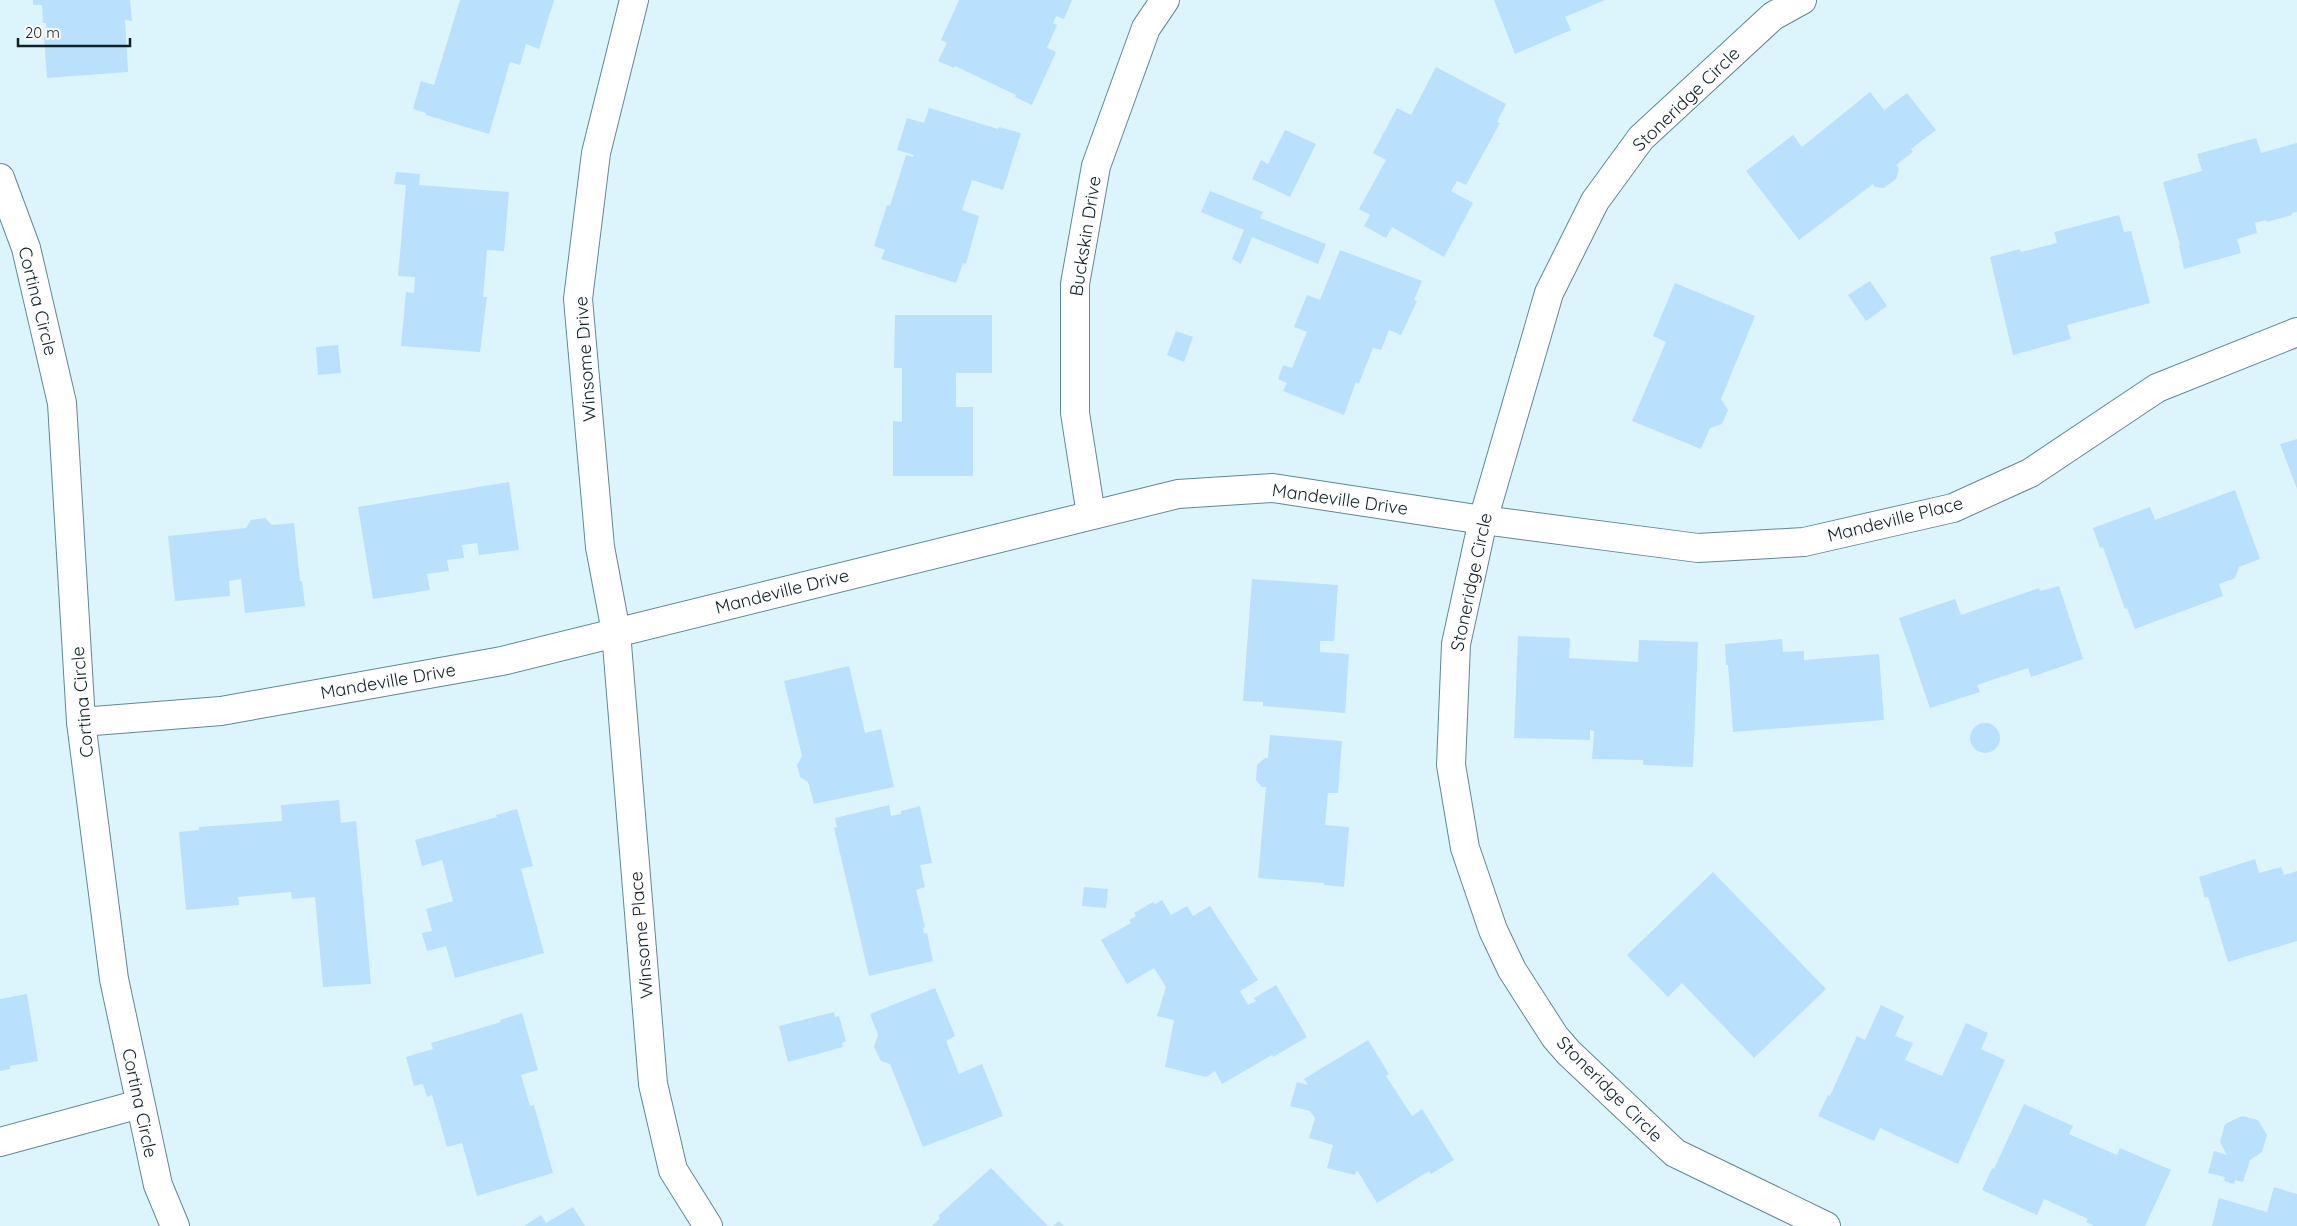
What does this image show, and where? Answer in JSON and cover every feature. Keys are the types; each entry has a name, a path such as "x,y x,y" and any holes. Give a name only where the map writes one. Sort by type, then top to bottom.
{"street":[{"name":"Winsome Drive","path":"616,632 600,546 578,299 596,153 634,0"},
{"name":"Buckskin Drive","path":"1091,515 1075,413 1075,284 1096,166 1146,28 1165,0"},
{"name":"Stoneridge Circle","path":"1802,0 1773,16 1641,138 1595,200 1549,293 1483,520 1456,644 1451,765 1465,848 1492,930 1512,970 1555,1036 1569,1053 1675,1153 1826,1226"},
{"name":"Cortina Circle","path":"0,178 26,248 62,403 81,722 114,979 158,1185 175,1226"},
{"name":"Mandeville Place","path":"1483,520 1698,548 1804,542 1953,508 2030,473 2157,388 2297,332"},
{"name":"Mandeville Drive","path":"81,722 221,711 502,661 1178,494 1274,488 1483,520"},
{"name":"Winsome Place","path":"616,632 653,1084 673,1170 708,1226"},
{"path":"0,1142 140,1104"}],"building":[{"path":"33,0 130,0 132,21 125,20 128,72 47,78 44,37 47,37 46,23 43,23 42,5 33,5"},
{"path":"460,0 554,0 539,49 526,44 520,65 510,62 489,134 426,115 426,113 413,109 421,81 434,85"},
{"path":"959,0 1072,0 1064,19 1056,16 1053,23 1057,25 1047,48 1056,52 1032,105 1015,97 1016,95 955,66 954,68 938,61 947,43 941,40"},
{"path":"1494,0 1605,0 1565,17 1571,30 1515,54"},
{"path":"1436,67 1506,104 1497,122 1500,123 1466,185 1457,181 1451,191 1473,203 1444,257 1392,227 1386,238 1364,226 1370,215 1359,209 1386,160 1373,153 1397,108 1411,115"},
{"path":"1870,92 1884,110 1907,93 1936,130 1911,149 1913,152 1896,165 1899,169 1896,179 1884,188 1875,187 1873,184 1799,240 1746,171 1793,135 1802,147"},
{"path":"929,108 998,129 999,127 1021,133 1003,190 972,180 962,210 979,216 966,264 963,263 956,283 881,259 885,250 874,246 887,205 890,206 906,155 913,157 914,155 897,150 907,118 924,123"},
{"path":"1285,130 1316,144 1290,197 1252,179 1261,160 1268,164"},
{"path":"2256,138 2261,153 2297,143 2297,212 2267,222 2266,220 2255,223 2257,233 2237,239 2241,253 2184,269 2180,245 2163,182 2202,171 2197,154"},
{"path":"396,172 420,174 419,185 509,192 504,251 487,250 483,297 487,297 480,352 401,346 406,292 414,293 415,277 398,276 406,185 394,184"},
{"path":"1210,191 1263,212 1260,218 1326,244 1318,264 1252,237 1241,264 1232,259 1244,230 1201,212"},
{"path":"2119,215 2124,232 2131,231 2150,303 2067,325 2071,339 2013,355 1990,257 2020,249 2021,252 2057,243 2054,232"},
{"path":"1340,250 1422,281 1414,300 1417,301 1401,335 1389,330 1381,350 1373,348 1359,383 1356,382 1344,415 1283,391 1287,383 1278,379 1283,365 1292,368 1307,332 1294,327 1307,295 1320,300"},
{"path":"1870,281 1887,306 1866,321 1848,295"},
{"path":"1675,283 1755,316 1721,399 1728,410 1722,424 1710,428 1701,449 1632,421 1666,342 1653,336"},
{"path":"895,315 992,315 992,373 956,373 956,407 973,407 973,476 893,476 893,421 902,422 902,368 894,368"},
{"path":"1176,331 1193,337 1184,362 1167,355"},
{"path":"338,345 341,373 318,375 316,347"},
{"path":"2297,439 2297,489 2280,444"},
{"path":"509,482 519,550 479,555 477,543 462,545 464,558 447,560 449,571 427,574 430,590 373,599 358,507"},
{"path":"2235,490 2260,559 2239,567 2235,578 2219,584 2223,596 2135,629 2127,608 2125,609 2103,547 2100,548 2093,528 2150,507 2155,520"},
{"path":"265,518 272,525 294,523 300,581 302,581 305,606 245,613 241,579 229,581 230,596 175,601 168,536 246,528 251,520"},
{"path":"1252,579 1338,585 1334,641 1320,641 1320,652 1349,654 1345,713 1263,706 1263,702 1243,701"},
{"path":"2059,586 2083,659 2031,677 2028,668 1977,685 1980,692 1930,708 1899,618 1955,599 1961,615 2039,588 2040,591"},
{"path":"1518,636 1570,638 1569,658 1638,662 1639,640 1698,642 1693,767 1643,765 1643,760 1592,759 1594,731 1590,730 1590,740 1514,738"},
{"path":"1782,639 1783,652 1804,651 1804,660 1879,654 1884,720 1733,732 1725,644"},
{"path":"849,666 865,733 881,729 894,787 814,804 808,782 800,777 797,765 802,756 784,681"},
{"path":"1985,723 1996,727 2000,738 1996,749 1985,753 1974,749 1970,738 1974,727"},
{"path":"1270,735 1342,741 1338,793 1328,793 1325,825 1349,827 1344,887 1324,885 1324,883 1258,878 1266,787 1262,787 1256,780 1257,765 1265,758 1268,758"},
{"path":"339,800 341,823 356,821 371,984 323,987 315,897 292,899 291,892 238,897 239,905 186,910 179,832 199,830 199,827 282,821 281,805"},
{"path":"889,805 891,816 920,806 932,863 920,865 925,887 916,890 925,927 923,928 924,934 927,933 933,961 869,976 834,828 837,827 835,818"},
{"path":"517,809 533,866 521,869 544,953 455,978 446,946 427,951 422,933 432,931 426,909 453,901 442,860 422,866 415,840 497,817 496,815"},
{"path":"2255,859 2259,873 2281,867 2284,875 2297,871 2297,941 2228,962 2208,897 2205,898 2199,877"},
{"path":"1713,872 1826,989 1754,1058 1682,983 1668,997 1627,955"},
{"path":"1084,887 1108,889 1106,908 1082,906"},
{"path":"1162,900 1171,915 1187,906 1193,916 1210,906 1258,980 1240,991 1248,1005 1256,1001 1254,998 1276,985 1307,1037 1222,1084 1215,1071 1206,1077 1165,1067 1174,1020 1157,1016 1166,987 1154,968 1127,984 1101,940 1131,923 1129,920 1136,916 1134,913 1153,902 1155,904"},
{"path":"935,988 955,1036 946,1041 959,1074 982,1064 1003,1116 923,1147 890,1064 881,1061 874,1047 878,1035 870,1014"},
{"path":"27,994 38,1061 10,1066 10,1069 0,1071 0,999"},
{"path":"1881,1005 1904,1016 1895,1036 1913,1043 1905,1060 1942,1076 1966,1023 1988,1033 1981,1049 2005,1060 1958,1164 1880,1128 1874,1141 1818,1116 1828,1095 1830,1096 1857,1036 1865,1040"},
{"path":"834,1012 835,1017 839,1016 846,1041 842,1043 843,1047 788,1062 779,1026"},
{"path":"522,1013 538,1070 521,1075 530,1106 534,1105 553,1173 477,1196 462,1143 447,1147 432,1095 427,1097 423,1084 414,1086 406,1057 433,1049 431,1043 501,1022 500,1020"},
{"path":"1368,1040 1389,1074 1386,1076 1412,1116 1422,1109 1454,1160 1431,1174 1429,1171 1377,1203 1357,1170 1355,1175 1327,1168 1333,1145 1309,1138 1315,1118 1310,1111 1290,1106 1297,1082 1308,1085 1304,1079"},
{"path":"2024,1104 2073,1126 2069,1134 2117,1155 2120,1148 2171,1170 2145,1226 2094,1226 2086,1222 2088,1219 2044,1199 2037,1215 1982,1190 1992,1168 1994,1169"},
{"path":"2242,1116 2258,1120 2267,1135 2262,1152 2250,1160 2243,1182 2235,1180 2234,1184 2224,1181 2225,1177 2208,1173 2214,1151 2227,1155 2220,1142 2225,1124"},
{"path":"991,1168 1048,1226 932,1226 940,1218 938,1216"},
{"path":"2274,1187 2297,1194 2297,1226 2212,1226 2219,1198 2267,1212"},
{"path":"573,1207 585,1226 524,1226 541,1215 546,1223"},
{"path":"1059,1221 1064,1226 1053,1226"}]}
